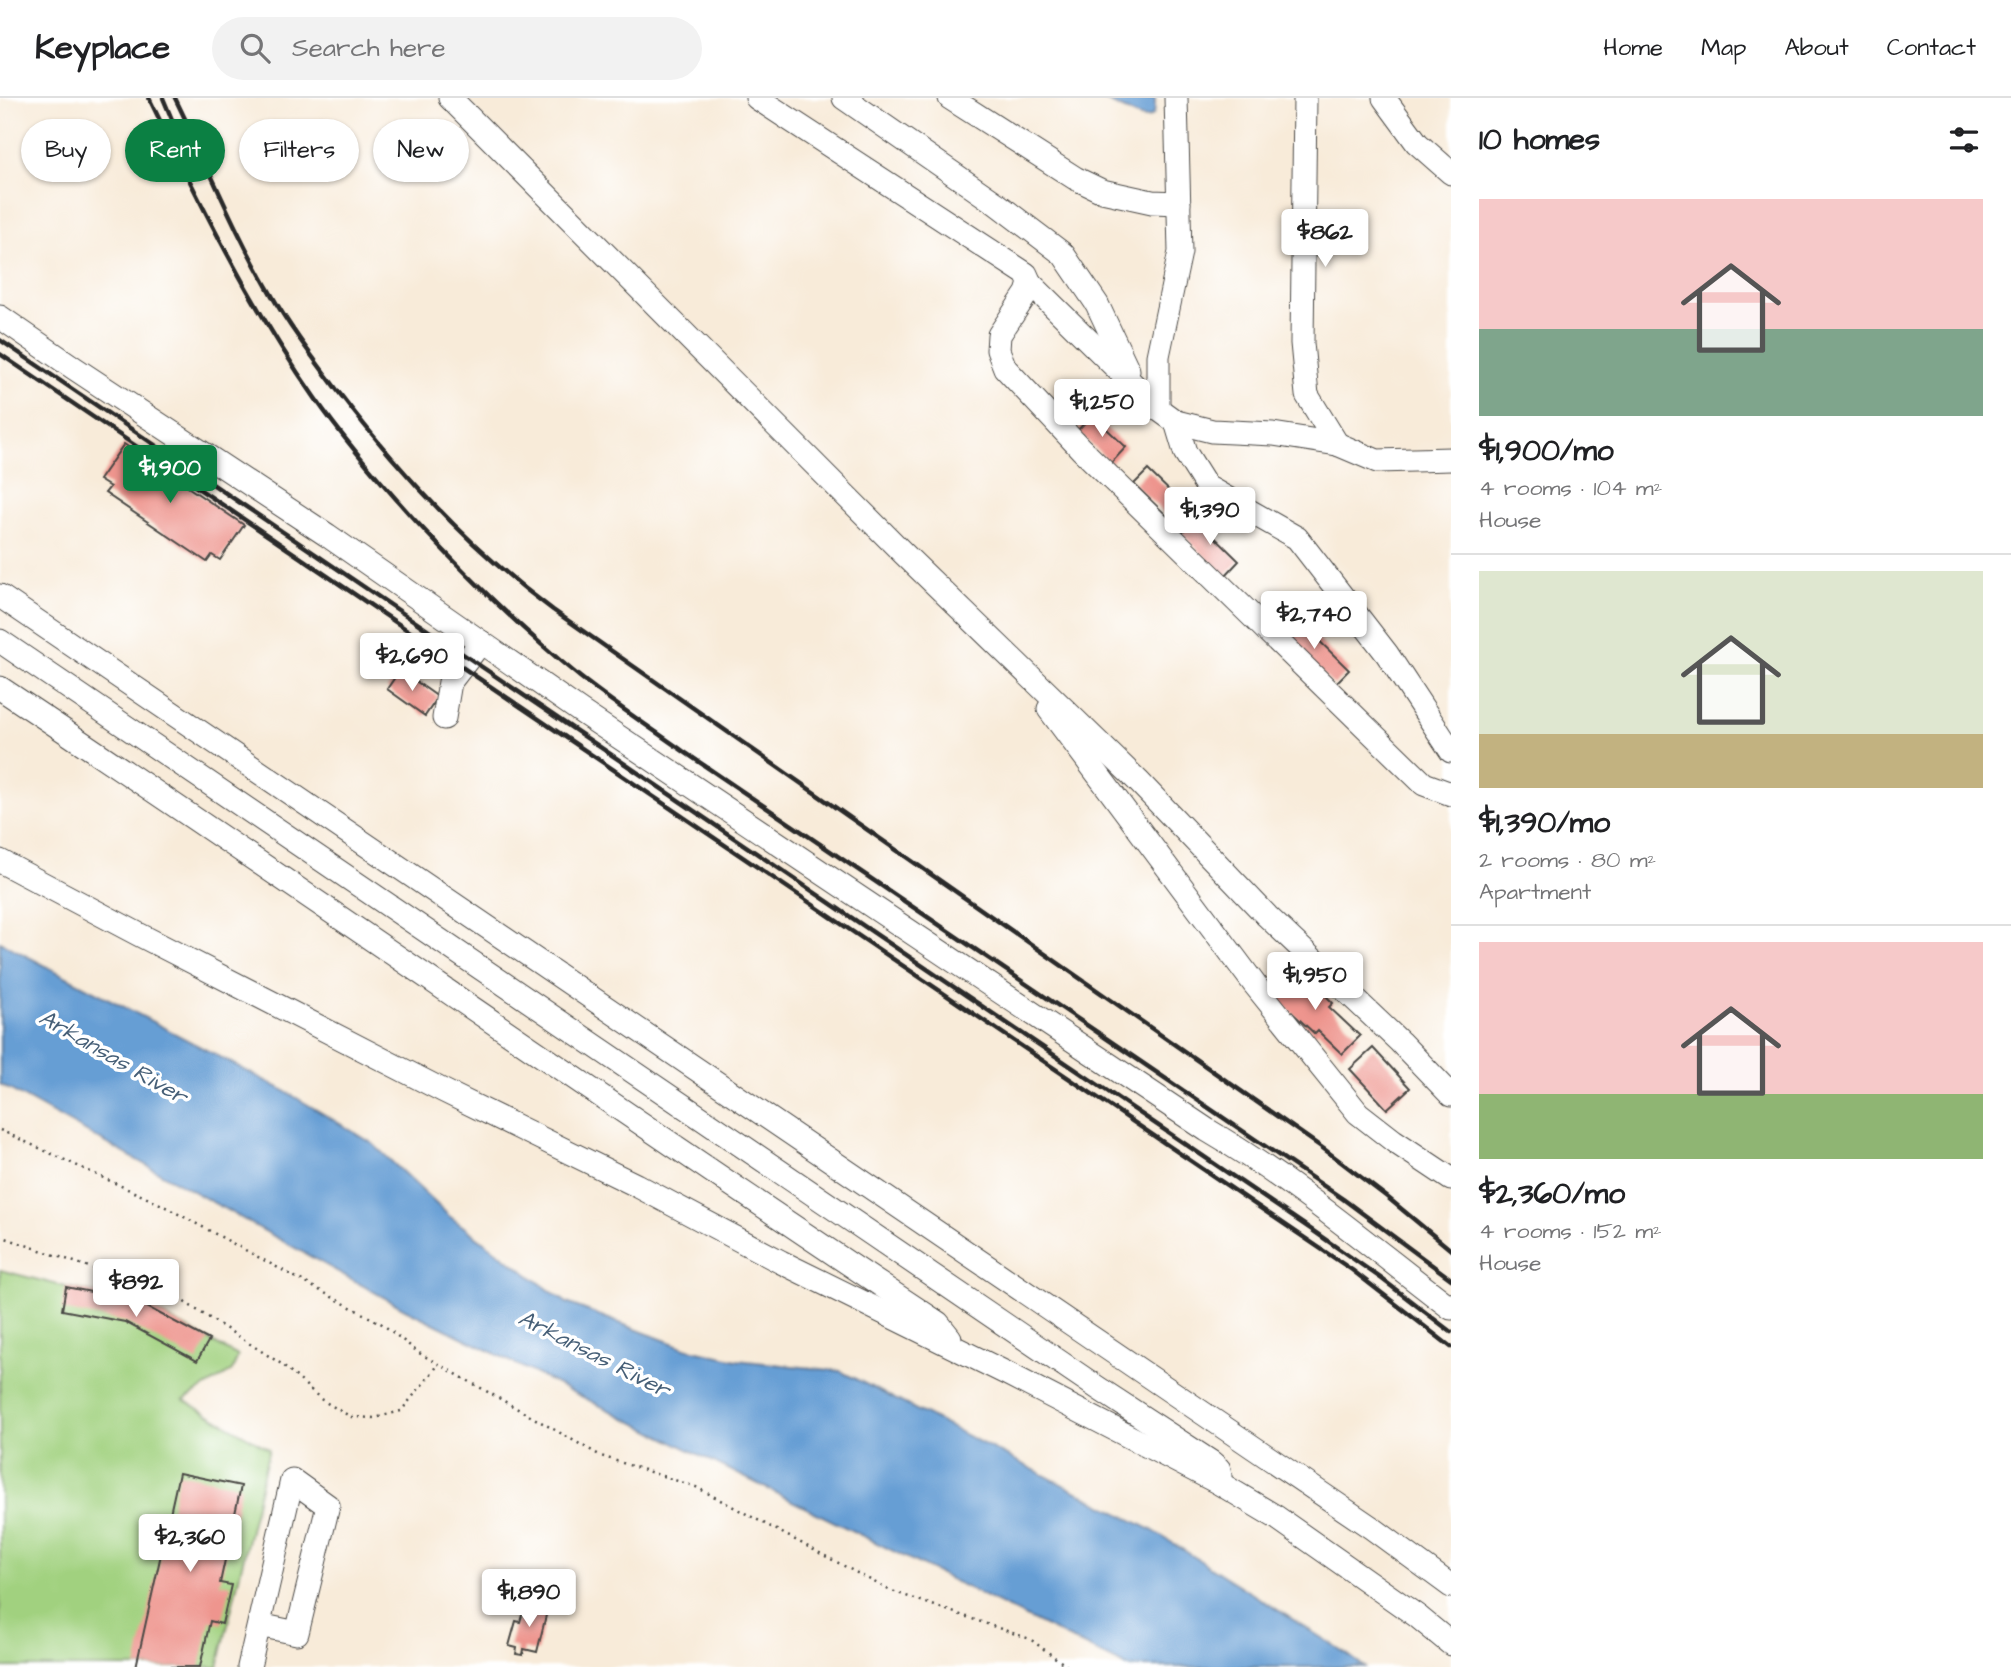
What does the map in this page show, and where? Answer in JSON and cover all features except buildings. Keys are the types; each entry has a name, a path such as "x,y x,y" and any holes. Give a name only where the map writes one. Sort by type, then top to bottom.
{"street":[{"path":"450,98 776,428 1138,781 1268,916 1400,1042 1451,1095"},
{"path":"757,98 1026,274 1030,283 1167,415 1212,431 1273,434 1337,444 1377,460 1451,459"},
{"path":"844,98 997,204 1063,254 1097,304 1137,387"},
{"path":"950,98 1075,178 1102,191 1152,202 1179,202"},
{"path":"1176,98 1180,252 1158,356 1167,415 1185,452 1207,487 1297,538 1387,654 1451,751"},
{"path":"1305,98 1302,343 1307,395 1337,444"},
{"path":"1384,98 1417,142 1451,173"},
{"path":"1030,283 1021,304 999,335 998,349 1005,368 1090,458 1424,784 1451,794"},
{"path":"0,317 327,535 627,743 1240,1149 1288,1182 1451,1308"},
{"path":"0,596 1373,1528 1451,1586"},
{"path":"0,641 1098,1388 1211,1462 1219,1469 1219,1483"},
{"path":"444,718 450,682 481,642"},
{"path":"1012,658 1255,985 1358,1113 1451,1179"},
{"path":"0,688 938,1323 956,1348"},
{"path":"0,861 444,1091 636,1185 781,1262 1219,1483 1276,1517 1417,1616 1451,1644"},
{"path":"249,1667 292,1480 328,1506 297,1633 259,1625"}],"path":[{"path":"0,1130 160,1204 382,1324 419,1353 601,1456 696,1487 889,1590 1030,1639 1068,1667"},
{"path":"0,1236 178,1298 284,1365 322,1401 351,1417 375,1418 401,1411 439,1364"}],"green space":[{"path":"0,1270 136,1301 238,1356 232,1371 184,1400 269,1449 218,1667 0,1667"}],"water":[{"path":"1099,98 1155,98 1155,109 1153,115 1140,117"},
{"name":"Arkansas River","path":"0,942 285,1091 372,1143 449,1216 567,1303 685,1348 737,1360 840,1371 1152,1530 1364,1667 1127,1667 405,1309 0,1084"}],"railway":[{"path":"149,98 247,289 326,414 412,517 514,620 580,677 644,724 1343,1199 1451,1279"},
{"path":"163,98 172,119"},
{"path":"175,98 245,246 294,331 386,451 464,535 553,610 1324,1149 1451,1250"},
{"path":"0,340 1312,1230 1451,1332"},
{"path":"0,354 1352,1270 1451,1347"}]}
